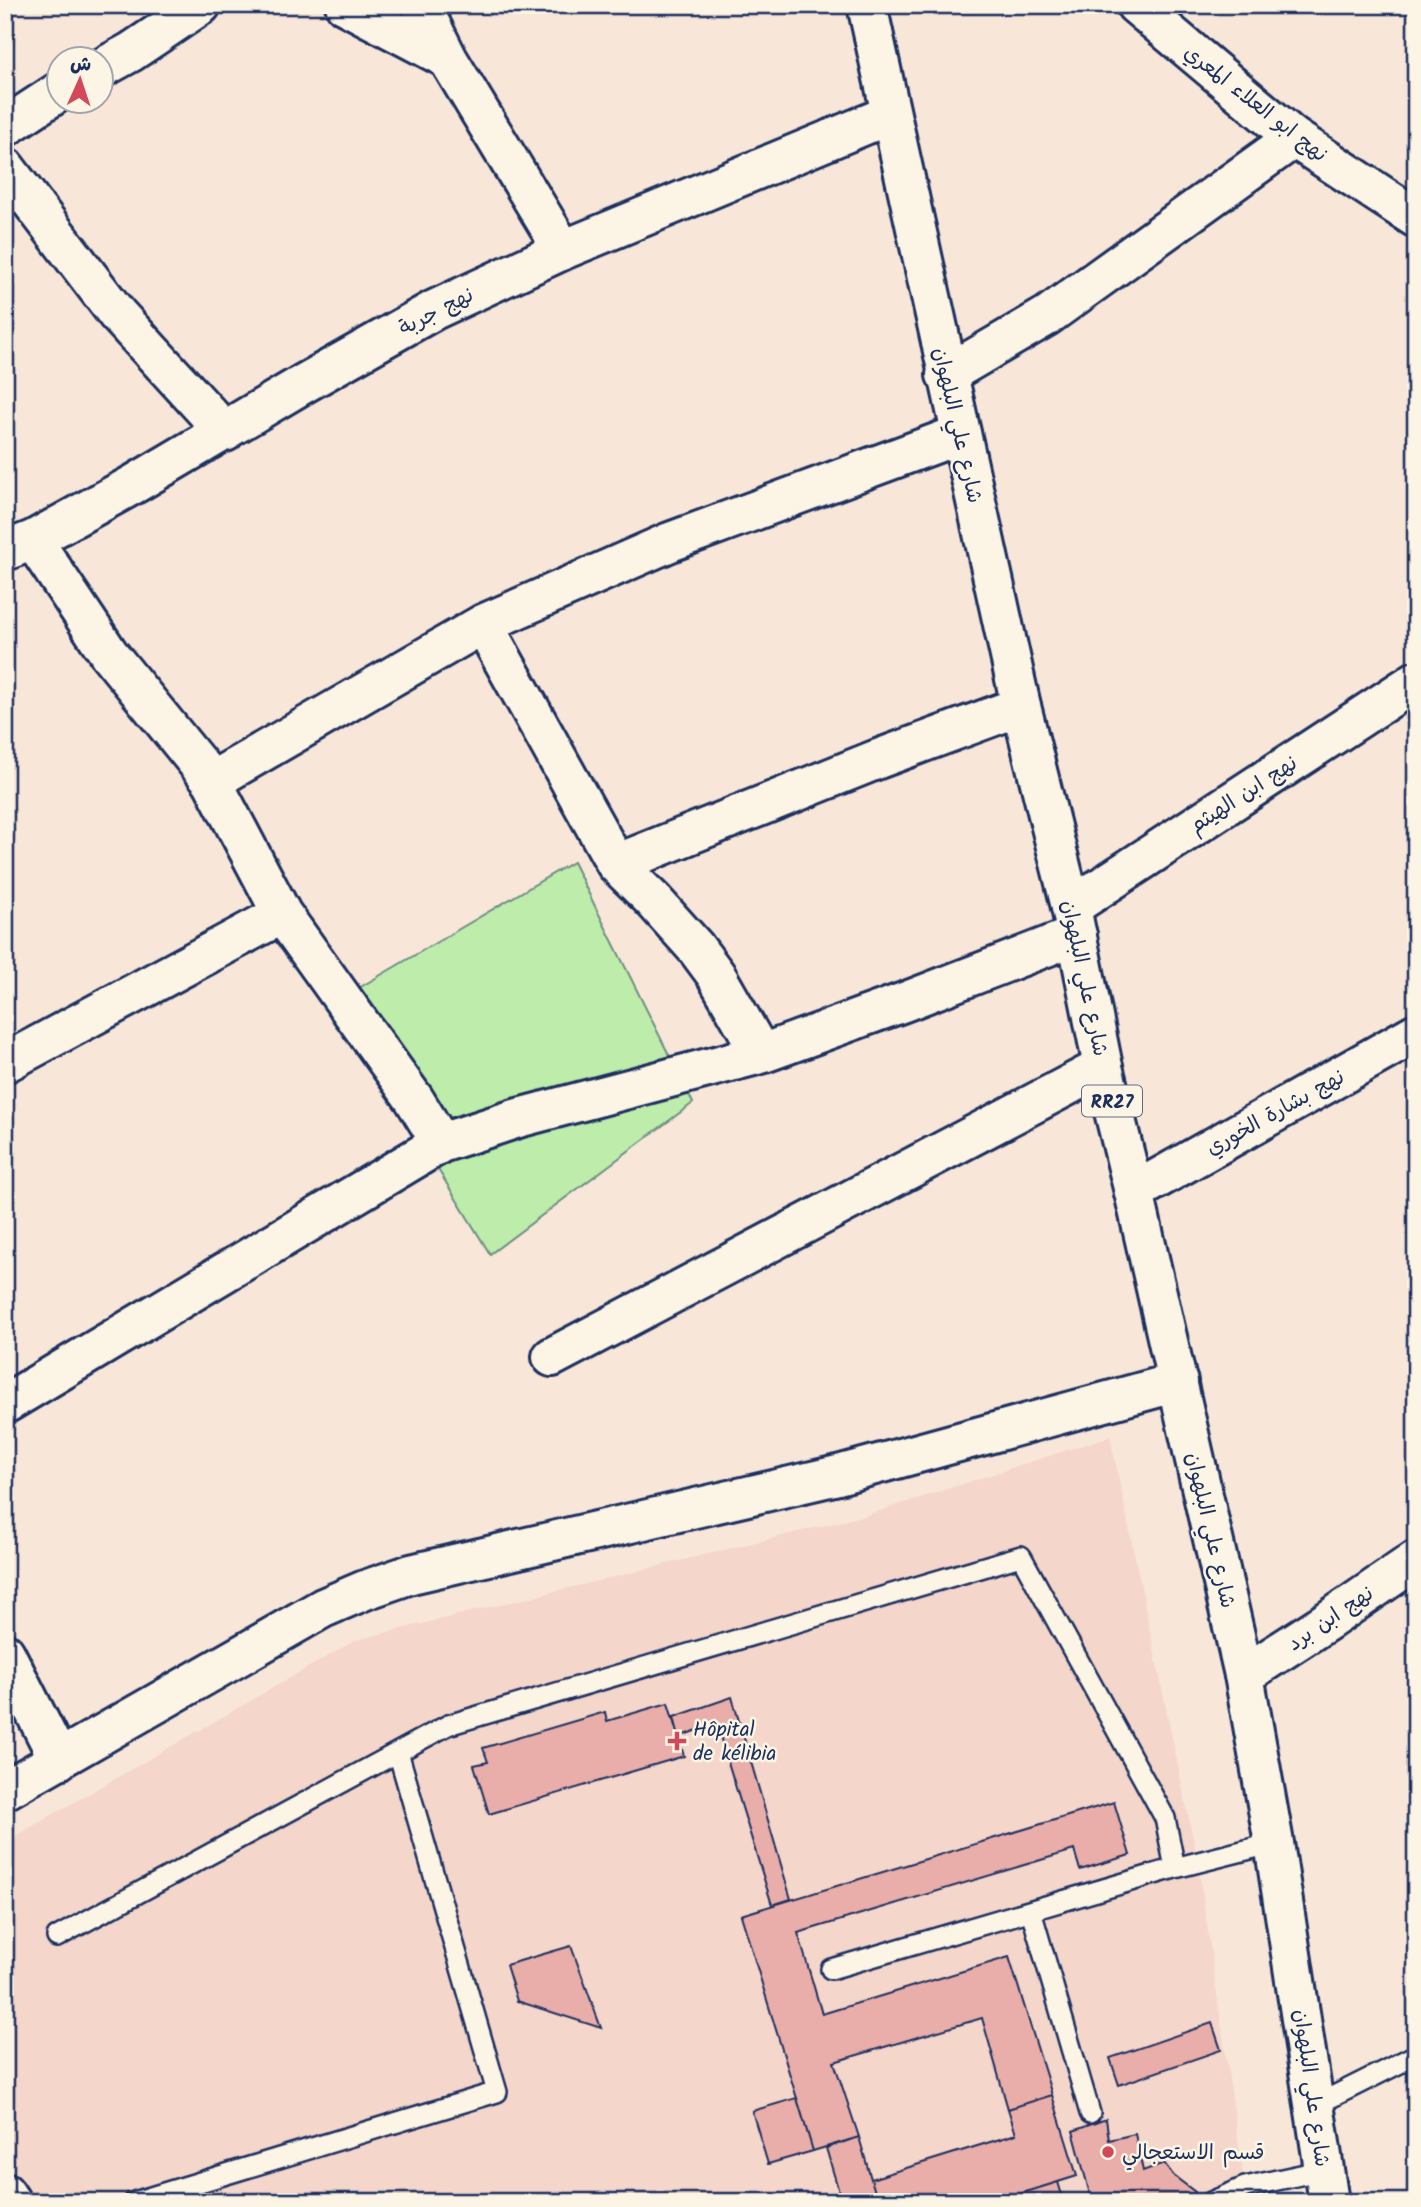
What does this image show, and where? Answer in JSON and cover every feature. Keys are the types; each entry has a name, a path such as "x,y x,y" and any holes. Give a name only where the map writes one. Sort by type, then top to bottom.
{"street":[{"path":"116,60 201,5"},
{"path":"345,5 448,58"},
{"path":"421,5 448,58 563,250"},
{"name":"شارع علي البلهوان","path":"867,5 946,375 1021,706 1074,921 1103,1067 1244,1675 1274,1843 1327,2186"},
{"name":"نهج ابو العلاء المعري","path":"1136,5 1294,138 1416,218"},
{"path":"5,127 46,100"},
{"name":"نهج جربة","path":"19,545 225,432 303,384 434,310 563,250 889,115"},
{"path":"946,375 1047,317 1294,138"},
{"path":"5,167 117,314 225,432"},
{"path":"212,781 483,624 670,542 961,434"},
{"path":"19,545 212,781 282,914 414,1099 441,1143"},
{"path":"483,624 616,864 696,948 716,975 761,1054"},
{"name":"نهج ابن الهيثم","path":"5,1404 441,1143 517,1118 761,1054 904,1002 1074,921 1416,681"},
{"path":"616,864 878,759 1021,706"},
{"path":"5,1063 282,914"},
{"name":"نهج بشارة الخوري","path":"1134,1192 1416,1033"},
{"path":"552,1357 1103,1067"},
{"path":"5,1790 324,1608 411,1574 838,1475 1178,1382"},
{"name":"نهج ابن برد","path":"1244,1675 1416,1560"},
{"path":"5,1653 59,1760"},
{"path":"5,2193 11,2202"}],"lane":[{"path":"57,1937 448,1725 1021,1556 1165,1818 1175,1868"},
{"path":"134,2202 497,2092 398,1752"},
{"path":"831,1969 1175,1868 1274,1843"},
{"path":"1031,1911 1090,2113"},
{"path":"1316,2105 1416,2055"},
{"path":"1211,2202 1245,2188 1327,2186"}],"shaded area":[{"name":"Hôpital de kélibia","path":"1110,1436 1198,1863 1247,2202 5,2202 5,1842 356,1640 867,1515"}],"green space":[{"path":"573,862 693,1103 490,1254 335,1002"}],"building":[{"path":"732,1697 791,1899 772,1905 716,1723 679,1737 674,1717"},
{"path":"668,1703 684,1756 489,1814 474,1765 488,1762 483,1748 605,1712 607,1721"},
{"path":"1114,1802 1130,1855 1080,1870 1074,1850 798,1933 822,2014 1009,1957 1052,2095 1008,2109 982,2018 834,2062 859,2137 813,2151 741,1915"},
{"path":"571,1946 601,2028 517,2001 506,1965"},
{"path":"1212,2023 1221,2050 1119,2085 1110,2058"},
{"path":"1052,2095 1077,2176 994,2202 878,2202 871,2179 1016,2134 1008,2109"},
{"path":"797,2098 813,2151 768,2164 752,2111"},
{"name":"قسم الاستعجالي","path":"1106,2119 1109,2140 1135,2134 1143,2171 1164,2163 1174,2176 1195,2192 1193,2202 1092,2202 1073,2131"},
{"path":"859,2137 878,2202 842,2202 826,2148"},
{"path":"1058,2182 1064,2202 1002,2202 1002,2199"}],"place":[{"name":"Hôpital de kélibia","path":"677,1741"},
{"name":"قسم الاستعجالي","path":"1108,2152"}]}
